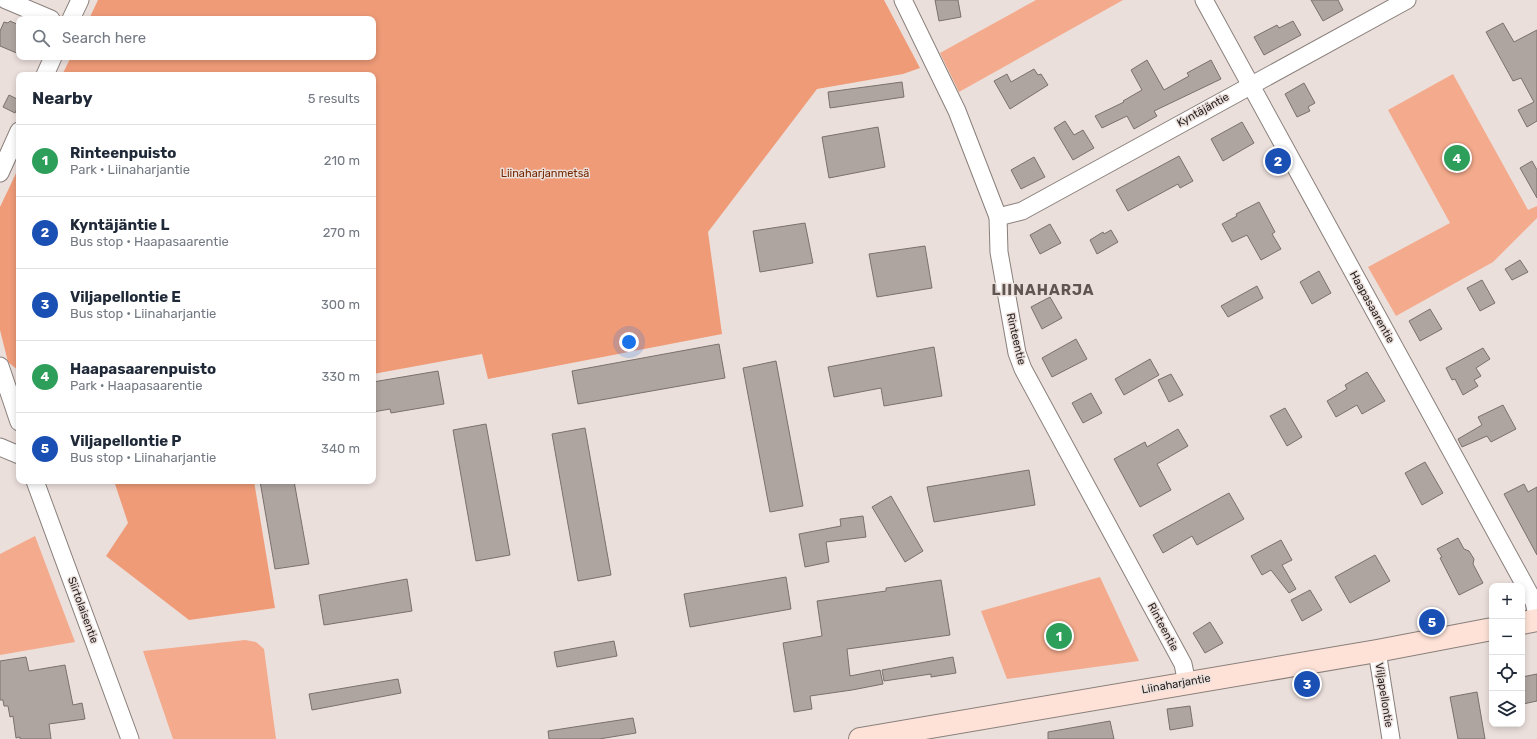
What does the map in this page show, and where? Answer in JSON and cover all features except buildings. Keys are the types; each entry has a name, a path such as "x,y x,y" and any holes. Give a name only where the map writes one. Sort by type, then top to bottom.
{"main road":[{"path":"1525,622 1537,620"},
{"name":"Liinaharjantie","path":"860,739 1489,630"}],"street":[{"path":"6,0 44,16"},
{"path":"72,16 80,0"},
{"name":"Rinteentie","path":"903,0 958,111 998,217 999,252 1017,354 1023,368 1183,664 1187,682"},
{"name":"Haapasaarentie","path":"1204,0 1534,602 1537,615"},
{"name":"Kyntäjäntie","path":"998,217 1022,211 1250,84 1407,0"},
{"path":"46,72 52,60"},
{"path":"0,173 16,138"},
{"path":"0,366 16,413"},
{"path":"0,447 16,454"},
{"name":"Siirtolaisentie","path":"36,484 130,739"},
{"name":"Viljapellontie","path":"1377,650 1391,739"}],"shaded area":[{"path":"1036,0 1123,0 959,92 940,53"},
{"path":"1453,74 1528,210 1537,206 1537,218 1493,262 1396,316 1368,267 1450,223 1388,110"},
{"path":"35,536 75,642 0,655 0,554"},
{"path":"1100,577 1139,661 1007,679 981,611"},
{"path":"245,640 256,642 264,649 276,739 173,739 143,651"}],"green space":[{"name":"Liinaharjanmetsä","path":"98,0 884,0 920,68 903,74 817,89 708,232 722,334 488,379 482,354 376,373 376,72 64,72 70,60 376,60 376,16 90,16"},
{"path":"16,173 16,369 8,362 0,330 0,207"},
{"path":"115,484 254,484 275,608 189,620 106,556 128,523"}],"place":[{"name":"Haapasaarenpuisto","path":"1457,158"},
{"name":"Kyntäjäntie L","path":"1278,161"},
{"name":"Viljapellontie P","path":"1432,622"},
{"name":"Rinteenpuisto","path":"1059,636"},
{"name":"Viljapellontie E","path":"1307,684"}],"district":[{"name":"LIINAHARJA","path":"1043,290"}]}
